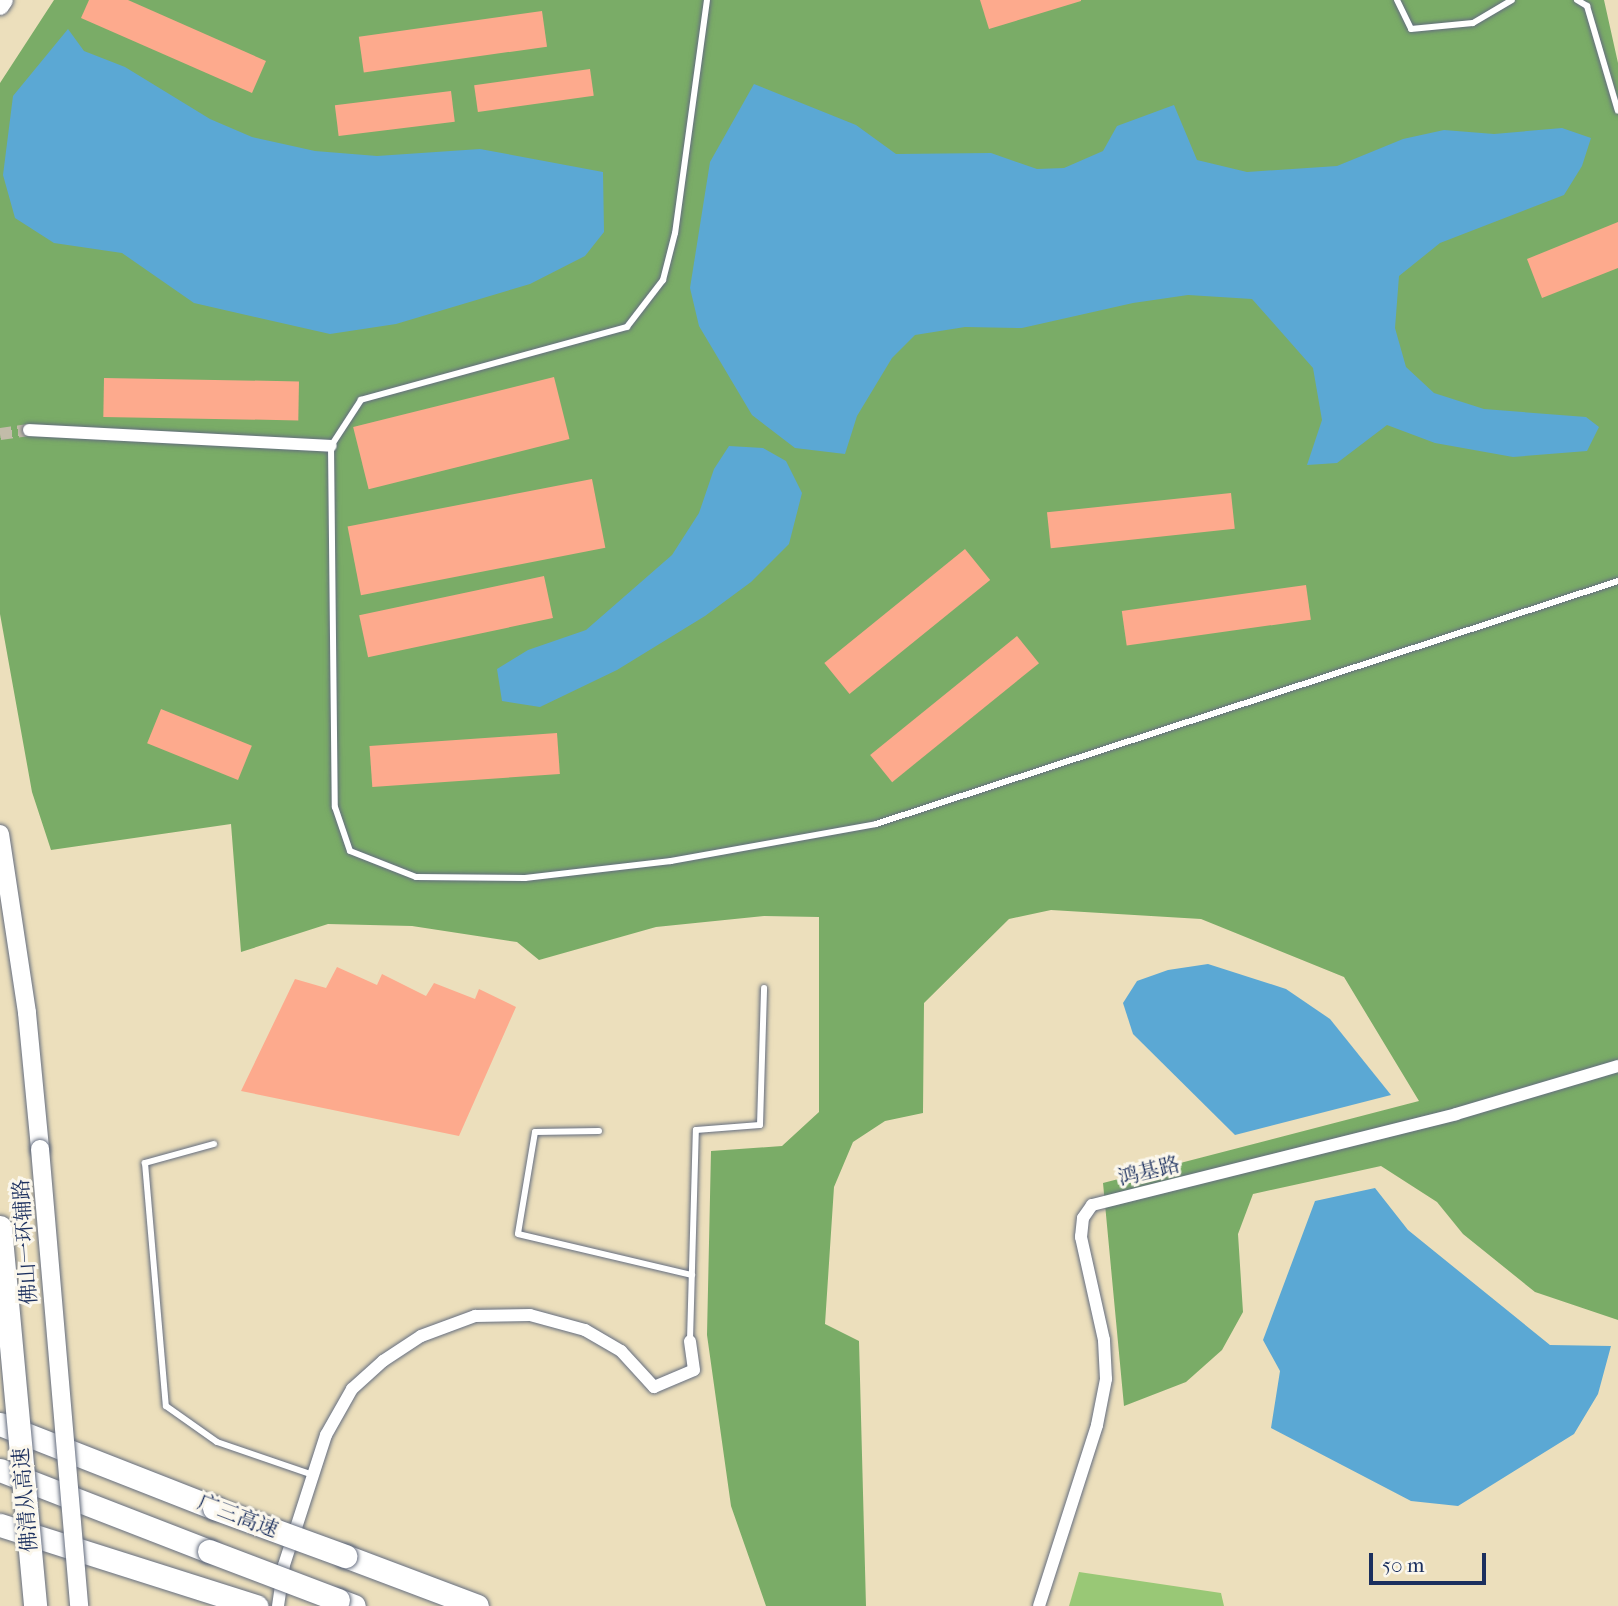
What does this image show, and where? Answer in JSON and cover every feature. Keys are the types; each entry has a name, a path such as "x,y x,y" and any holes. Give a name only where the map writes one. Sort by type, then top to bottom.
{"highway":[{"name":"佛清从高速","path":"0,1227 35,1606"},
{"name":"广三高速","path":"0,1424 214,1508 477,1606"},
{"name":"广三高速","path":"0,1470 346,1603"},
{"path":"0,1525 256,1606"}],"main road":[{"path":"0,6 4,0"},
{"name":"佛山一环辅路","path":"0,834 27,1013 79,1606"}],"street":[{"path":"29,430 331,446"},
{"name":"鸿基路","path":"1039,1606 1097,1425 1106,1379 1104,1340 1081,1237 1083,1218 1092,1205 1456,1114 1618,1066"},
{"path":"278,1606 284,1565 326,1435 352,1390 383,1361 446,1324 475,1316 530,1314 585,1330 621,1351 654,1387 694,1370 690,1341"}],"lane":[{"path":"708,0 675,233 663,280 627,327 361,400 331,446 335,807 350,851 416,877 525,878 671,862 876,824 1618,581"},
{"path":"1397,0 1411,29 1473,23 1512,0"},
{"path":"1577,0 1587,6 1618,111"},
{"path":"690,1341 696,1130 760,1125 764,988"},
{"path":"600,1131 535,1132 518,1234 692,1275"},
{"path":"214,1144 145,1163 166,1406 217,1442 313,1475"}],"green space":[{"path":"54,0 1604,0 1618,63 1618,1320 1535,1292 1463,1234 1437,1202 1381,1166 1253,1194 1238,1234 1243,1312 1222,1350 1186,1382 1124,1406 1103,1183 1419,1101 1344,977 1201,919 1051,910 1009,919 924,1003 923,1113 885,1121 853,1142 834,1187 825,1324 859,1341 866,1606 766,1606 731,1506 707,1335 711,1151 782,1146 819,1112 819,917 764,916 656,927 539,960 517,942 412,926 328,924 241,952 231,824 51,850 32,792 0,614 0,83"},
{"path":"1079,1572 1221,1593 1224,1606 1069,1606"}],"water":[{"path":"68,29 84,51 125,67 210,119 252,137 315,151 377,156 480,149 603,172 604,232 585,256 530,284 396,324 330,334 194,303 122,253 54,243 15,218 3,175 13,96"},
{"path":"754,84 856,125 896,154 991,153 1037,169 1064,168 1103,151 1117,126 1174,105 1197,160 1247,172 1337,166 1403,139 1444,130 1494,134 1562,128 1591,138 1582,166 1564,195 1440,243 1399,276 1395,328 1406,367 1434,393 1484,409 1586,417 1599,427 1587,451 1513,457 1435,443 1387,425 1337,463 1307,465 1322,420 1313,368 1252,299 1188,295 1133,303 1022,328 965,327 915,335 892,358 857,416 845,454 795,448 752,415 699,326 690,288 710,162"},
{"path":"729,446 763,448 786,461 802,493 789,544 751,582 705,616 617,670 540,707 502,701 497,669 528,650 586,630 672,555 699,513 714,469"},
{"path":"1208,964 1286,989 1330,1019 1391,1095 1235,1135 1133,1034 1123,1003 1137,981 1168,970"},
{"path":"1375,1188 1408,1230 1550,1345 1611,1346 1598,1394 1574,1434 1458,1506 1411,1501 1271,1428 1280,1371 1263,1340 1315,1201"}],"building":[{"path":"89,0 128,0 266,61 252,93 81,18"},
{"path":"980,0 1081,0 1081,1 989,29"},
{"path":"542,11 547,47 364,72 359,37"},
{"path":"590,69 594,96 478,112 474,85"},
{"path":"451,91 455,122 339,136 335,105"},
{"path":"1618,222 1618,268 1542,298 1527,259"},
{"path":"554,377 569,439 369,489 353,427"},
{"path":"104,378 299,381 298,420 103,417"},
{"path":"592,479 605,548 361,595 348,527"},
{"path":"1231,493 1235,529 1051,548 1047,512"},
{"path":"965,549 990,580 850,694 824,663"},
{"path":"544,576 553,618 368,657 359,615"},
{"path":"1306,585 1311,620 1127,646 1122,611"},
{"path":"1017,636 1039,663 892,782 870,755"},
{"path":"161,709 252,746 238,780 147,743"},
{"path":"557,733 560,774 372,787 369,746"},
{"path":"337,967 377,985 382,974 426,996 434,983 475,999 479,989 516,1007 459,1136 241,1091 295,979 326,988"}],"tunnel":[{"path":"0,434 29,430"}]}
